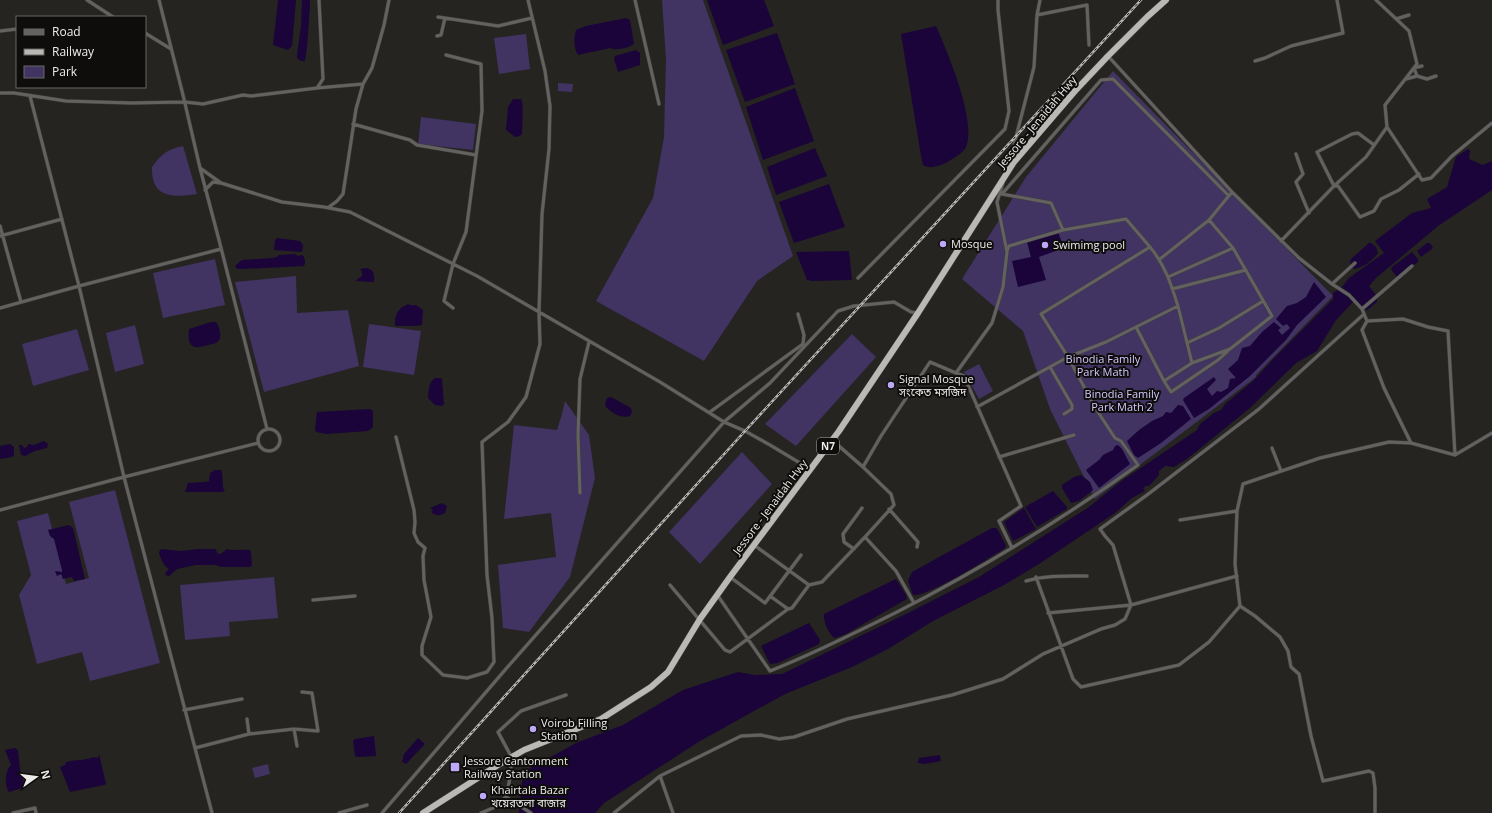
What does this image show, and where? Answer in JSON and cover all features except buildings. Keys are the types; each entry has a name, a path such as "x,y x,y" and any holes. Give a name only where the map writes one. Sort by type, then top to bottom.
{"highway":[{"name":"Jessore - Jenaidah Hwy","path":"423,813 524,750 601,719 651,687 668,672 700,620 730,577 832,440 918,313 1007,172 1064,103 1108,56 1166,0"}],"street":[{"path":"87,0 111,16"},
{"path":"158,0 185,102 205,190 266,429"},
{"path":"317,88 323,79 319,0"},
{"path":"329,207 343,194 356,109 363,84 372,68 384,25 388,0"},
{"path":"396,437 414,510 414,533 418,542 425,548 423,556 424,580 431,617 422,646 422,654 443,675 467,678 487,672 494,662 492,618 487,574 482,442 508,422 526,397 540,344 542,214 550,106 545,71 528,0"},
{"path":"635,0 659,104"},
{"path":"858,278 1005,129 1009,111 998,0"},
{"path":"1007,252 997,202 1007,172 1034,67 1037,15 1040,0"},
{"path":"1087,0 1089,45"},
{"path":"1255,61 1291,46 1343,33 1337,0"},
{"path":"1376,0 1409,31 1417,64 1385,105 1387,127 1422,180 1431,178 1452,156 1492,123"},
{"path":"1037,15 1087,5"},
{"path":"1396,19 1409,14"},
{"path":"438,17 498,26 532,18"},
{"path":"437,36 441,35 445,18"},
{"path":"0,30 16,29"},
{"path":"146,34 171,49"},
{"path":"446,55 481,64 482,111 466,232 453,264 444,301 453,308"},
{"path":"1108,56 1232,192 1281,242 1332,284 1349,295 1362,309 1368,321"},
{"path":"1414,68 1422,66"},
{"path":"1414,68 1417,76"},
{"path":"1406,79 1417,76 1427,79 1436,76"},
{"path":"1064,230 1051,203 1002,194 1101,80 1113,79 1229,196"},
{"path":"0,93 66,100 130,103 185,102 203,104 243,95 251,96 363,84"},
{"path":"30,96 79,286 124,477 212,813"},
{"path":"353,124 410,140 417,145 476,155"},
{"path":"1281,242 1334,186 1366,157 1387,127"},
{"path":"1374,145 1358,133 1352,134 1317,152 1334,186 1338,186 1360,217 1374,211 1381,199 1399,190 1419,174"},
{"path":"1296,154 1303,174 1296,182 1309,213"},
{"path":"200,168 221,183"},
{"path":"205,190 213,182 221,183 282,202 329,207 350,212 453,264 540,312 589,342 660,382 724,422 745,431 810,469"},
{"path":"1160,259 1209,220 1232,192"},
{"path":"1,236 62,219"},
{"path":"956,373 992,323 1003,287 1009,246 1064,230 1126,219 1160,259 1178,306 1192,363"},
{"path":"1136,327 1171,392 1218,360 1272,316 1233,248 1209,220"},
{"path":"0,226 1,236 21,302"},
{"path":"718,596 770,670 794,661 853,634 914,603 992,560 1043,529 1138,465 1121,441 1115,438 1096,409 1068,357 1042,314 1150,247"},
{"path":"1168,278 1233,248"},
{"path":"0,308 221,249"},
{"path":"1332,284 1355,263"},
{"path":"1362,309 1412,266"},
{"path":"1172,289 1246,270"},
{"path":"1187,343 1218,328 1263,300"},
{"path":"382,813 505,670 724,422 770,383 838,311 854,306 894,302 911,312 918,313"},
{"path":"977,407 1068,357 1106,342 1178,306"},
{"path":"710,412 803,344 804,335 798,314"},
{"path":"614,813 660,776 741,736 761,736 779,739 794,737 846,719 952,695 1003,679 1043,654 1101,629 1115,625 1125,619 1131,605 1113,545 1100,529 1259,409 1364,314"},
{"path":"1368,321 1402,319 1448,331 1455,455"},
{"path":"1368,321 1362,330 1384,388 1411,443"},
{"path":"580,493 578,435 580,380 589,342"},
{"path":"1164,381 1192,363 1230,349"},
{"path":"863,467 881,436 930,362 964,376 1021,506 999,521 1012,548"},
{"path":"1050,367 1072,405 1072,409 1064,414"},
{"path":"266,429 275,431 280,438 278,446 272,451 267,451 260,447 258,443 260,434 266,429"},
{"path":"1036,578 1073,679 1081,687 1179,664 1209,642 1240,606 1235,564 1237,511 1243,484 1320,458 1389,442 1411,443 1455,455 1492,433"},
{"path":"999,457 1074,435"},
{"path":"670,585 725,650 730,652 788,609 792,608 809,585 822,582 894,505 891,494 832,440"},
{"path":"0,510 258,443"},
{"path":"1272,448 1280,471"},
{"path":"854,549 844,542 843,534 862,508"},
{"path":"889,509 918,542 917,547"},
{"path":"1180,520 1237,511"},
{"path":"865,537 896,571 914,603"},
{"path":"754,545 809,585"},
{"path":"730,577 765,603 801,555"},
{"path":"1026,581 1036,578 1087,576"},
{"path":"1048,613 1131,605 1236,576"},
{"path":"313,600 355,596"},
{"path":"770,596 788,609"},
{"path":"1240,606 1255,616 1280,637 1288,651 1291,667 1299,674 1311,736 1323,781 1369,771 1373,773 1376,788 1375,813"},
{"path":"194,748 249,734 294,729 318,731 312,693 302,692"},
{"path":"481,813 493,808 506,797 509,783 512,758 498,732 521,711 566,695"},
{"path":"184,710 242,699"},
{"path":"247,719 249,734"},
{"path":"294,729 297,746"},
{"path":"660,776 673,813"},
{"path":"506,797 531,813"},
{"path":"339,813 367,805"},
{"path":"13,813 35,808 36,813"}],"green space":[{"path":"662,0 703,0 793,256 757,281 704,361 596,301 653,198 664,137 666,59"},
{"path":"526,34 530,69 499,74 494,38"},
{"path":"1113,71 1333,296 1256,375 1256,377 1095,499 1050,409 1023,331 962,279 1026,177"},
{"path":"558,83 573,84 572,92 558,91"},
{"path":"421,117 476,124 473,150 418,144"},
{"path":"183,146 197,194 179,196 165,194 155,185 152,167 165,153"},
{"path":"215,259 225,305 163,318 153,273"},
{"path":"296,276 297,313 348,310 359,366 264,392 235,282"},
{"path":"369,324 421,331 414,375 363,367"},
{"path":"135,325 144,364 115,372 106,333"},
{"path":"77,329 89,370 33,386 22,344"},
{"path":"852,334 876,357 796,446 765,424"},
{"path":"979,364 993,391 979,399 964,372"},
{"path":"565,401 589,435 595,478 570,577 529,632 503,628 498,565 556,557 551,513 504,519 514,425 557,430"},
{"path":"742,452 772,484 700,564 669,532"},
{"path":"115,490 160,663 90,681 82,652 37,664 19,595 31,575 17,521 48,513 66,584 89,578 69,502"},
{"path":"274,577 278,618 229,622 230,636 185,640 180,585"},
{"path":"268,764 270,774 255,778 252,768"}],"shaded area":[{"path":"278,0 296,0 292,46 288,50 273,45"},
{"path":"302,0 310,0 305,61 301,61 297,58 301,26"},
{"path":"707,0 764,0 774,26 723,45"},
{"path":"626,18 630,20 634,44 622,49 610,48 578,55 574,42 576,30 586,26"},
{"path":"936,26 959,86 968,121 968,135 966,147 961,153 945,163 927,167 923,165 921,156 901,34"},
{"path":"777,33 795,84 745,102 726,50"},
{"path":"636,50 640,53 640,65 618,72 614,59 615,56"},
{"path":"795,88 814,141 763,160 746,107"},
{"path":"513,99 521,99 523,115 522,134 515,137 506,130 508,107"},
{"path":"815,148 827,176 776,195 767,167"},
{"path":"1468,149 1470,151 1469,159 1483,165 1492,161 1492,190 1438,226 1376,278 1369,286 1376,295 1377,302 1367,310 1363,309 1355,300 1336,320 1317,351 1296,363 1250,408 1187,459 1174,467 1165,466 1159,471 1159,475 1149,486 1143,488 1145,491 1132,498 1115,513 1039,564 1004,585 933,621 888,649 852,667 785,694 700,741 604,803 595,813 519,813 522,782 529,769 576,743 623,725 683,690 738,672 755,675 782,674 979,577 1089,507 1120,482 1197,430 1200,424 1214,413 1221,410 1225,404 1253,381 1333,299 1333,293 1342,287 1349,278 1384,253 1375,241 1412,213 1431,208 1427,199 1447,187 1456,157"},
{"path":"829,184 845,227 794,243 779,202"},
{"path":"1058,232 1064,248 1039,257 1046,280 1018,287 1012,261 1031,257 1027,242"},
{"path":"277,238 300,241 303,245 302,252 274,250 275,240"},
{"path":"1369,243 1376,247 1378,253 1368,263 1354,269 1350,263 1351,259"},
{"path":"1427,243 1430,243 1433,248 1421,257 1417,251"},
{"path":"849,251 852,280 812,281 807,280 796,252"},
{"path":"1412,252 1418,259 1418,262 1403,276 1397,277 1391,269 1392,267"},
{"path":"295,254 298,256 303,256 305,262 304,266 237,269 235,266 242,260 272,258 279,255"},
{"path":"366,268 373,272 374,282 355,281 362,276 360,269"},
{"path":"1314,282 1326,297 1297,325 1286,340 1250,376 1209,409 1194,418 1183,400 1184,398 1214,377 1216,380 1207,389 1212,396 1217,391 1221,392 1228,388 1230,379 1236,378 1228,369 1238,360 1242,348 1250,346 1262,332 1274,322 1281,328 1278,330 1282,335 1290,328 1287,324 1283,326 1276,319 1287,306 1297,303 1306,297"},
{"path":"408,304 416,305 423,310 422,325 395,326 397,312"},
{"path":"211,322 216,322 220,331 220,338 218,341 214,344 198,347 192,346 189,340 189,329"},
{"path":"435,378 442,379 444,404 442,406 435,405 428,398 430,384"},
{"path":"611,397 631,408 632,412 630,416 623,417 617,415 606,407 605,404 607,398"},
{"path":"1178,405 1183,406 1191,419 1161,443 1138,458 1134,455 1127,441 1139,430 1152,421 1163,416 1166,412 1171,413"},
{"path":"370,409 373,411 373,427 368,431 326,434 316,432 315,430 317,412"},
{"path":"44,441 48,444 47,448 35,451 25,456 21,455 19,445 22,445 24,448 27,447 28,444 34,445"},
{"path":"10,444 14,447 14,455 12,457 0,459 0,446"},
{"path":"1118,445 1122,449 1130,464 1099,488 1086,470 1103,455 1113,450 1115,446"},
{"path":"215,470 222,471 223,488 225,491 185,492 188,483 209,481 210,473"},
{"path":"1081,475 1090,482 1093,490 1079,501 1071,503 1062,488 1062,485 1074,477"},
{"path":"1053,491 1067,507 1067,509 1037,527 1025,507"},
{"path":"442,503 447,506 445,513 438,515 431,512 433,510 430,508"},
{"path":"1024,508 1036,529 1013,541 1004,522"},
{"path":"69,525 73,528 85,579 74,581 72,577 63,579 61,574 57,576 55,571 62,572 62,570 54,539 50,536 48,530"},
{"path":"992,528 996,528 998,530 1006,546 1005,548 944,584 920,594 913,595 908,581 912,572"},
{"path":"161,549 181,551 216,549 217,553 220,554 226,549 250,550 252,565 250,567 221,567 216,565 196,565 177,569 169,576 165,575 169,569 160,557 159,552"},
{"path":"896,579 907,599 846,634 835,638 831,634 825,624 824,614"},
{"path":"809,623 820,640 819,644 778,663 770,664 761,646"},
{"path":"374,736 376,756 355,756 353,741 355,739"},
{"path":"418,738 425,744 406,764 402,762 404,754"},
{"path":"15,748 18,750 20,769 25,787 9,792 6,786 6,778 7,770 11,765 5,750"},
{"path":"99,754 106,784 70,792 60,767 65,765 66,762 93,757 98,758"},
{"path":"940,755 941,761 925,764 918,763 919,758"}],"railway":[{"path":"399,813 745,431 1141,0"}],"place":[{"name":"Mosque","path":"943,244"},
{"name":"Swimimg pool","path":"1045,245"},
{"name":"Signal Mosque সংকেত মসজিদ","path":"891,385"},
{"name":"Voirob Filling Station","path":"533,729"},
{"name":"Jessore Cantonment Railway Station","path":"455,767"},
{"name":"Khairtala Bazar খয়েরতলা বাজার","path":"483,796"}],"park label":[{"name":"Binodia Family Park Math","path":"1103,365"},
{"name":"Binodia Family Park Math 2","path":"1122,400"}]}
